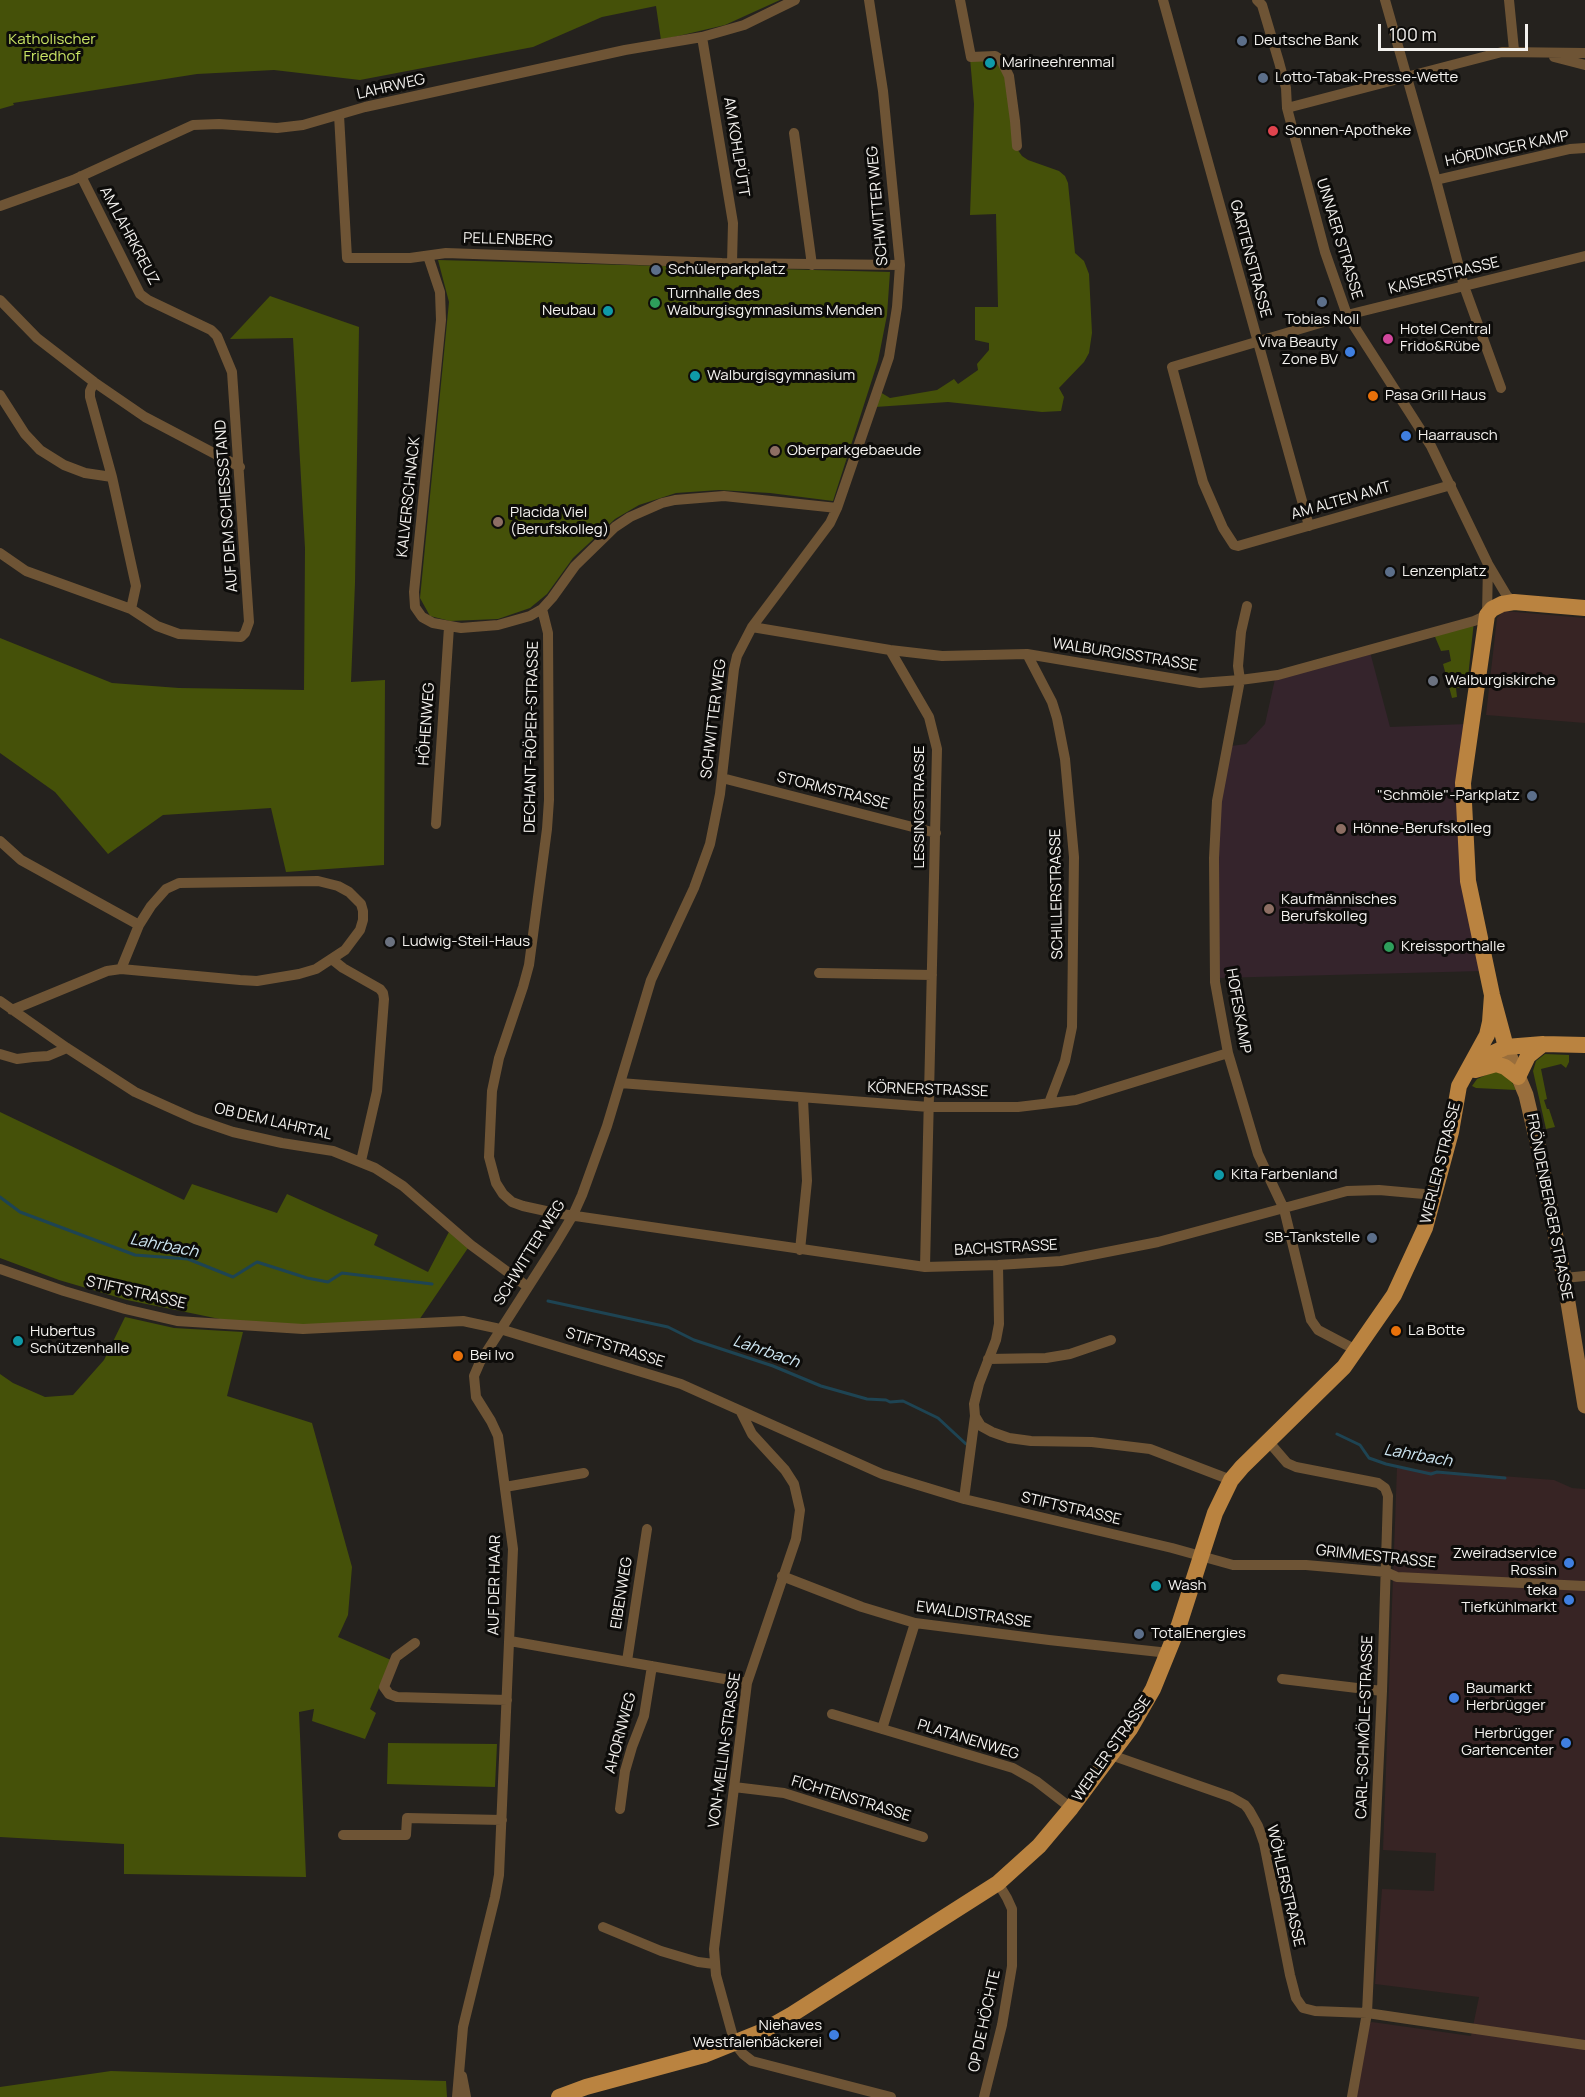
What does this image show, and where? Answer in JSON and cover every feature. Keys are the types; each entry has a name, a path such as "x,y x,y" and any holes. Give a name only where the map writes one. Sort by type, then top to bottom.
{"main road":[{"path":"1487,615 1492,609 1502,604 1514,602 1585,608"},
{"name":"WERLER STRASSE","path":"1487,615 1463,783 1468,881 1492,995 1506,1047"},
{"path":"1492,995 1514,1031 1520,1036 1543,1044"},
{"name":"WERLER STRASSE","path":"559,2097 586,2087 692,2059 761,2032 998,1883 1039,1846 1071,1808 1141,1711 1169,1653 1215,1513 1231,1480 1344,1367 1394,1296 1425,1228 1451,1132 1459,1086 1487,1035 1492,995"},
{"path":"1465,1073 1496,1064 1505,1067 1518,1077 1528,1056 1543,1044"},
{"path":"1465,1073 1491,1054 1506,1047 1543,1044 1585,1046"},
{"name":"FRÖNDENBERGER STRASSE","path":"1506,1047 1526,1095 1539,1150 1564,1278 1585,1406"}],"street":[{"name":"LAHRWEG","path":"0,206 81,176 193,125 290,127 365,107 626,50 702,37 744,25 795,0"},
{"name":"SCHWITTER WEG","path":"500,1329 573,1215 603,1137 651,980 694,888 707,852 716,817 722,778 737,656 752,627 820,538 837,508 889,357 897,307 900,265 883,91 869,0"},
{"path":"960,0 971,57 995,56 1001,60 1009,76 1017,146"},
{"name":"GARTENSTRASSE","path":"1163,0 1309,526"},
{"name":"UNNAER STRASSE","path":"1257,0 1262,5 1279,62 1286,88 1287,108 1325,252 1347,315 1408,408 1451,485 1488,564 1507,596 1514,602"},
{"path":"1385,0 1464,286 1501,388"},
{"path":"1509,0 1514,50"},
{"name":"AM KOHLPÜTT","path":"702,37 733,223 732,263"},
{"path":"1287,108 1502,52 1514,50 1540,53 1585,53"},
{"path":"1540,53 1585,65"},
{"name":"PELLENBERG","path":"339,115 347,258 428,256 446,253 732,263 900,265"},
{"path":"794,134 812,265"},
{"name":"HÖRDINGER KAMP","path":"1436,180 1570,149 1585,148"},
{"name":"AM LAHRKREUZ","path":"81,176 140,294 211,330 217,336 232,372"},
{"name":"KALVERSCHNACK","path":"428,256 440,292 440,337 414,599 418,612 427,620 449,627 498,625 530,616 542,609"},
{"name":"KAISERSTRASSE","path":"1239,546 1232,542 1223,528 1203,482 1172,367 1347,315 1585,256"},
{"path":"0,300 37,338 94,382 146,417 240,467"},
{"name":"AUF DEM SCHIESSSTAND","path":"131,609 157,626 179,634 241,637 245,633 249,622 232,372"},
{"path":"0,553 26,571 131,609 136,586 112,477 90,397 94,382"},
{"path":"0,395 25,434 40,450 64,465 85,473 112,477"},
{"name":"AM ALTEN AMT","path":"1239,546 1451,485"},
{"path":"542,609 575,566 615,527 630,517 662,503 724,496 837,508"},
{"name":"UNNAER STRASSE","path":"1487,615 1488,564"},
{"name":"HOFESKAMP","path":"1247,606 1241,632 1238,666 1240,681 1216,801 1215,982 1228,1053 1258,1154 1284,1209 1311,1320 1318,1330 1356,1350"},
{"name":"DECHANT-RÖPER-STRASSE","path":"542,609 548,633 549,800 547,829 529,965 495,1073 489,1157 496,1183 512,1202 573,1215"},
{"name":"WALBURGISSTRASSE","path":"752,627 890,650 942,656 1027,654 1200,683 1240,681 1289,672 1474,621 1487,615"},
{"name":"HÖHENWEG","path":"436,824 449,627"},
{"name":"LESSINGSTRASSE","path":"890,650 920,700 934,734 938,766 925,1267"},
{"name":"SCHILLERSTRASSE","path":"1027,654 1052,702 1057,718 1065,759 1074,857 1072,1027 1065,1061 1049,1103"},
{"name":"STORMSTRASSE","path":"722,778 936,833"},
{"path":"0,841 21,860 139,925"},
{"path":"12,1010 107,971 121,969 256,981 299,974 316,969 345,950 360,930 363,911 356,897 338,886 318,881 179,883 162,892 139,925 121,969"},
{"path":"333,960 380,989 384,999 377,1091 361,1161"},
{"path":"819,973 932,975"},
{"name":"OB DEM LAHRTAL","path":"0,1001 135,1092 195,1119 233,1132 333,1151 375,1168 403,1186 471,1245 528,1287"},
{"path":"0,1054 17,1059 48,1056 67,1048"},
{"name":"KÖRNERSTRASSE","path":"620,1083 802,1099 929,1107 1018,1107 1076,1100 1228,1053"},
{"path":"800,1250 807,1181 802,1099"},
{"name":"BACHSTRASSE","path":"573,1215 925,1267 1061,1261 1158,1242 1347,1191 1379,1190 1435,1195"},
{"path":"964,1499 975,1416 974,1404 996,1340 999,1324 998,1265"},
{"name":"STIFTSTRASSE","path":"0,1269 125,1309 177,1320 303,1329 463,1321 500,1329 661,1377 882,1474 964,1499 1201,1556"},
{"path":"1564,1278 1585,1276"},
{"name":"AUF DER HAAR","path":"464,2097 459,2061 463,2027 495,1897 502,1820 513,1549 498,1436 476,1397 473,1383 476,1369 500,1329"},
{"path":"988,1359 1046,1358 1070,1354 1111,1340"},
{"name":"VON-MELLIN-STRASSE","path":"735,2044 714,1964 734,1787 747,1683 800,1522 799,1498 794,1484 785,1470 752,1434 741,1412"},
{"path":"975,1416 981,1426 1009,1438 1031,1441 1092,1442 1150,1449 1231,1480"},
{"name":"CARL-SCHMÖLE-STRASSE","path":"1268,1441 1287,1463 1296,1467 1378,1483 1385,1488 1388,1496 1382,1691 1367,2013 1352,2097"},
{"path":"505,1487 584,1473"},
{"name":"EIBENWEG","path":"627,1661 647,1529"},
{"name":"GRIMMESTRASSE","path":"1201,1556 1233,1565 1306,1565 1386,1572 1397,1577 1585,1586"},
{"name":"EWALDISTRASSE","path":"782,1576 862,1607 915,1623 1169,1653"},
{"path":"882,1729 915,1623"},
{"path":"510,1641 747,1683"},
{"path":"415,1643 396,1657 384,1687 388,1694 397,1697 507,1700"},
{"name":"AHORNWEG","path":"620,1809 628,1757 644,1716 652,1666"},
{"path":"1282,1679 1382,1691"},
{"name":"PLATANENWEG","path":"832,1714 1013,1768 1036,1781 1071,1808"},
{"name":"WÖHLERSTRASSE","path":"1111,1755 1231,1797 1245,1805 1258,1826 1264,1843 1296,1998 1303,2008 1315,2011 1367,2013"},
{"name":"FICHTENSTRASSE","path":"734,1787 784,1793 923,1837"},
{"path":"343,1835 406,1835 407,1818 502,1820"},
{"name":"OP DE HÖCHTE","path":"984,2097 1002,2025 1012,1966 1012,1909 998,1883"},
{"path":"603,1927 662,1951 698,1962 714,1964"},
{"path":"1367,2013 1585,2045"},
{"path":"735,2044 752,2061 891,2097"}],"shaded area":[{"path":"1504,611 1585,618 1585,723 1486,715 1497,618"},
{"name":"Hönne-Berufskolleg","path":"1370,652 1390,727 1466,724 1482,971 1218,978 1218,858 1221,800 1231,746 1246,744 1265,724 1275,679"},
{"path":"1397,1468 1554,1480 1572,1488 1585,1489 1585,2097 1355,2097 1368,2024 1372,2022 1471,2036 1479,1997 1375,1984 1382,1889 1434,1891 1436,1853 1383,1850"}],"green space":[{"name":"Katholischer Friedhof","path":"0,0 780,0 725,25 661,40 656,6 602,17 533,47 360,80 274,70 197,74 13,103 14,105 0,109"},
{"path":"970,58 994,58 1005,69 1015,146 1028,160 1059,171 1068,183 1075,253 1084,261 1089,274 1092,333 1089,353 1084,362 1059,388 1064,397 1061,411 1042,412 948,402 875,407 880,392 890,398 937,390 954,379 958,384 978,370 977,364 989,350 989,343 975,340 975,307 998,307 996,214 970,215 974,104"},
{"path":"438,260 890,272 887,315 878,361 833,501 770,493 719,490 676,493 639,505 615,519 573,558 547,594 530,608 498,619 450,621 430,616 420,598 449,302"},
{"path":"270,296 359,327 351,682 385,680 384,865 286,872 271,808 163,815 108,854 55,792 0,753 0,638 112,683 179,688 304,690 305,548 293,338 230,339"},
{"path":"1474,621 1467,687 1456,688 1457,697 1452,698 1443,664 1451,661 1449,650 1441,651 1433,632"},
{"path":"1545,1054 1569,1055 1566,1068 1561,1064 1541,1069 1547,1099 1544,1100 1555,1127 1546,1129 1533,1071 1536,1061"},
{"path":"1493,1072 1500,1072 1511,1080 1516,1090 1472,1086 1477,1079"},
{"path":"0,1112 184,1200 192,1184 277,1213 287,1194 378,1235 374,1245 428,1272 451,1228 470,1245 417,1323 249,1325 127,1300 59,1280 0,1258"},
{"path":"125,1317 174,1328 243,1332 227,1396 312,1423 352,1567 348,1615 338,1637 391,1660 370,1709 376,1713 365,1739 312,1721 314,1709 299,1712 306,1877 124,1874 124,1844 0,1837 0,1374 13,1383 45,1397 73,1395 104,1360"},
{"path":"388,1743 497,1744 495,1787 387,1784"},
{"path":"111,2071 446,2081 447,2097 0,2097 0,2087"}],"waterway":[{"name":"Lahrbach","path":"0,1197 20,1212 135,1255 188,1259 233,1277 257,1262 307,1278 328,1282 342,1273 432,1284"},
{"name":"Lahrbach","path":"548,1301 668,1327 694,1340 773,1366 821,1386 867,1399 903,1401 938,1418 966,1444"},
{"name":"Lahrbach","path":"1337,1434 1360,1445 1369,1458 1386,1464 1431,1474 1437,1472 1505,1478"}],"place":[{"name":"Deutsche Bank","path":"1242,41"},
{"name":"Marineehrenmal","path":"990,63"},
{"name":"Lotto-Tabak-Presse-Wette","path":"1263,78"},
{"name":"Sonnen-Apotheke","path":"1273,131"},
{"name":"Schülerparkplatz","path":"656,270"},
{"name":"Tobias Noll","path":"1322,302"},
{"name":"Turnhalle des Walburgisgymnasiums Menden","path":"655,303"},
{"name":"Neubau","path":"608,311"},
{"name":"Hotel Central Frido&Rübe","path":"1388,339"},
{"name":"Viva Beauty Zone BV","path":"1350,352"},
{"name":"Walburgisgymnasium","path":"695,376"},
{"name":"Pasa Grill Haus","path":"1373,396"},
{"name":"Haarrausch","path":"1406,436"},
{"name":"Oberparkgebaeude","path":"775,451"},
{"name":"Placida Viel (Berufskolleg)","path":"498,522"},
{"name":"Lenzenplatz","path":"1390,572"},
{"name":"Walburgiskirche","path":"1433,681"},
{"name":"\"Schmöle\"-Parkplatz","path":"1532,796"},
{"name":"Hönne-Berufskolleg","path":"1341,829"},
{"name":"Kaufmännisches Berufskolleg","path":"1269,909"},
{"name":"Ludwig-Steil-Haus","path":"390,942"},
{"name":"Kreissporthalle","path":"1389,947"},
{"name":"Kita Farbenland","path":"1219,1175"},
{"name":"SB-Tankstelle","path":"1372,1238"},
{"name":"La Botte","path":"1396,1331"},
{"name":"Hubertus Schützenhalle","path":"18,1341"},
{"name":"Bei Ivo","path":"458,1356"},
{"name":"Zweiradservice Rossin","path":"1569,1563"},
{"name":"Wash","path":"1156,1586"},
{"name":"teka Tiefkühlmarkt","path":"1569,1600"},
{"name":"TotalEnergies","path":"1139,1634"},
{"name":"Baumarkt Herbrügger","path":"1454,1698"},
{"name":"Herbrügger Gartencenter","path":"1566,1743"},
{"name":"Niehaves Westfalenbäckerei","path":"834,2035"}]}
